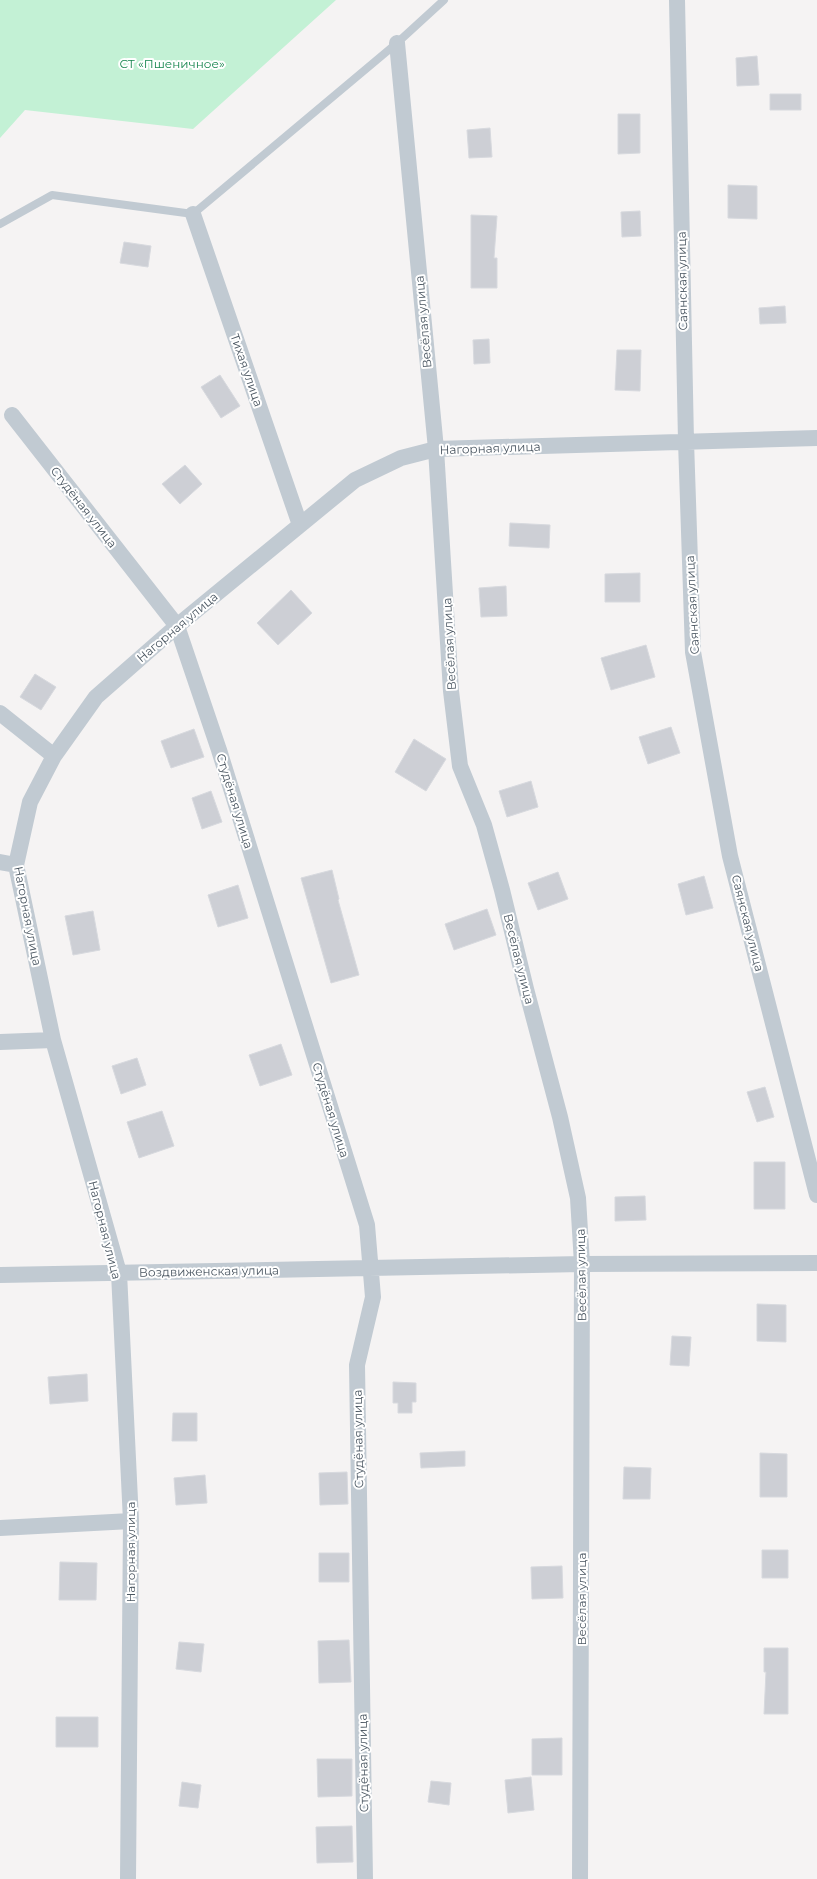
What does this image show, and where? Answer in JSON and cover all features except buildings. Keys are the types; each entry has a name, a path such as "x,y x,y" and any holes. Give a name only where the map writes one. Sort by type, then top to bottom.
{"street":[{"name":"Саянская улица","path":"676,0 686,441 693,652 730,856 817,1196"},
{"name":"Весёлая улица","path":"397,43 436,449 452,692 460,766 484,825 502,890 526,989 560,1117 578,1198 582,1264 580,1879"},
{"name":"Тихая улица","path":"193,214 300,525"},
{"name":"Студёная улица","path":"12,415 176,626 222,758 367,1225 373,1297 357,1365 365,1879"},
{"name":"Нагорная улица","path":"128,1879 131,1521 119,1273 53,1040 16,864 30,802 54,756 96,696 176,626 355,480 401,458 436,449 817,438"},
{"path":"0,713 54,756"},
{"path":"0,862 16,864"},
{"path":"0,1042 53,1040"},
{"name":"Воздвиженская улица","path":"0,1275 582,1264 817,1263"},
{"path":"0,1528 131,1521"}],"lane":[{"path":"0,224 52,195 193,214 397,43 444,0"}],"green space":[{"name":"СТ «Пшеничное»","path":"0,0 336,0 193,129 25,110 0,138"}]}
